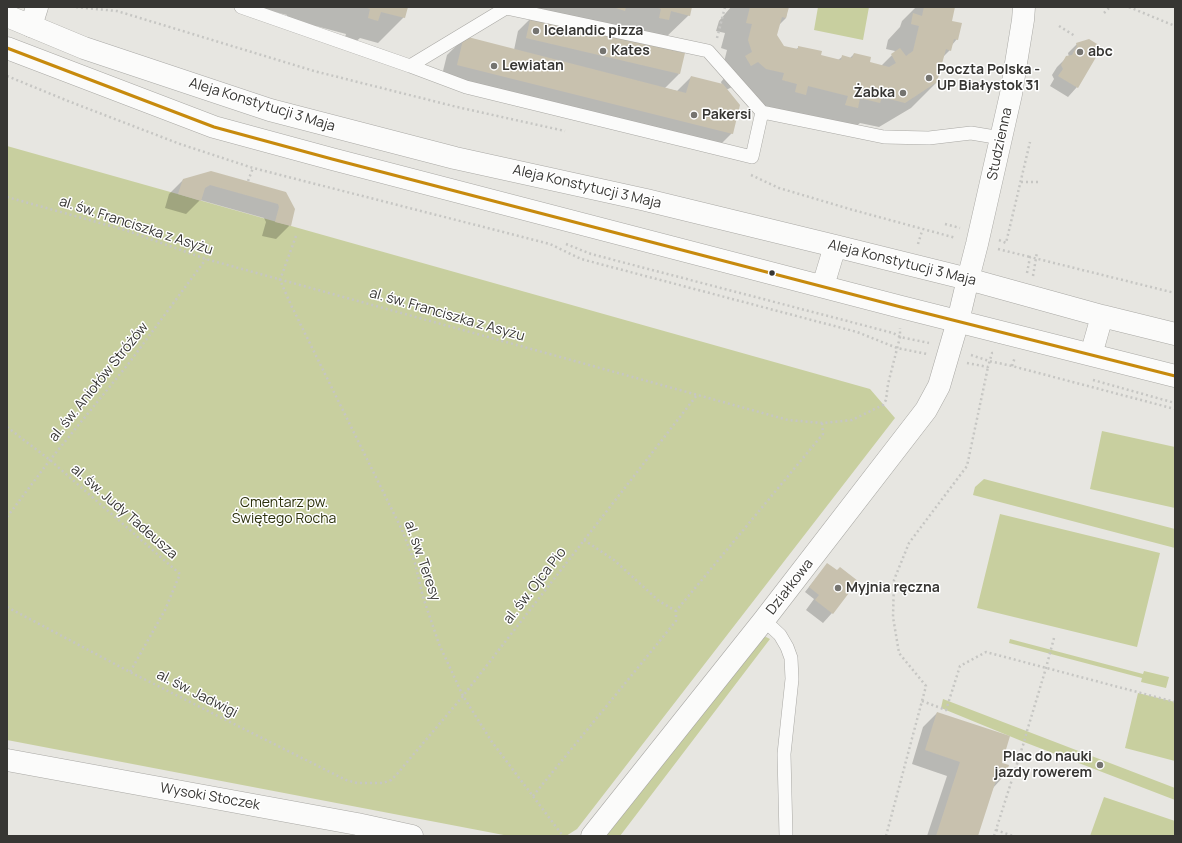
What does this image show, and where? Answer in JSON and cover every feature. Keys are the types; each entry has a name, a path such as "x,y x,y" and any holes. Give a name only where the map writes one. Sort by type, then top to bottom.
{"main road":[{"name":"Studzienna","path":"958,321 1011,94 1024,7"},
{"name":"Aleja Konstytucji 3 Maja","path":"7,16 34,16 84,48 270,110 455,158 646,200 835,246 968,279 1102,316 1175,334"},
{"path":"7,48 214,127 332,159 1175,376"},
{"path":"823,286 835,246"},
{"path":"1091,355 1102,316"},
{"name":"Działkowa","path":"592,836 764,620 926,410 939,386 958,321"},
{"name":"Wysoki Stoczek","path":"7,760 355,830 412,836"}],"lane":[{"path":"241,7 466,86 752,157 762,112"},
{"path":"410,66 506,8 708,51 762,112 884,137 929,138 971,133 1001,138"},
{"path":"764,620 780,635 791,658 792,679 784,754 786,836"}],"path":[{"path":"76,7 117,11 314,71 457,107 566,131"},
{"path":"713,56 726,7"},
{"path":"1104,13 1110,7"},
{"path":"1129,7 1175,26"},
{"path":"1059,26 1075,36"},
{"path":"7,76 159,136 252,168 550,244 581,259 857,332 897,348 988,367"},
{"path":"1006,243 1030,142"},
{"path":"248,181 252,168"},
{"path":"748,173 779,188 853,210 1030,257"},
{"path":"1021,182 1039,182"},
{"name":"al. św. Franciszka z Asyżu","path":"7,197 125,230 206,259 788,420 822,423 852,420 883,405 886,400 888,384 897,348"},
{"path":"280,280 296,236"},
{"name":"al. św. Aniołów Stróżów","path":"7,517 50,460 129,363 206,259"},
{"name":"al. św. Teresy","path":"280,280 402,530 415,563 423,597 439,644 463,696 492,742 563,836"},
{"path":"897,348 900,337"},
{"path":"886,836 926,686 899,653 893,617 894,580 909,543 967,466 992,353 1000,354"},
{"path":"1014,357 1022,359"},
{"path":"1012,366 1175,409"},
{"path":"1091,379 1175,403"},
{"name":"al. św. Ojca Pio","path":"383,783 391,780 397,774 463,696 696,395"},
{"path":"533,796 676,621 676,611 823,434 822,423"},
{"name":"al. św. Judy Tadeusza","path":"7,427 50,460 180,574 165,610 130,672"},
{"path":"584,540 614,560 659,600 676,611"},
{"name":"al. św. Jadwigi","path":"7,607 130,672 346,780 357,783 383,783"},
{"path":"994,836 1024,742 1054,638"},
{"path":"922,701 946,710 960,666 986,652 1175,702"},
{"path":"996,830 1013,836"}],"green space":[{"path":"818,7 869,7 863,40 814,30"},
{"name":"Cmentarz pw. Świętego Rocha","path":"7,146 870,389 895,418 577,829 566,836 509,836 7,740"},
{"path":"1102,431 1175,447 1175,508 1090,489"},
{"path":"984,479 1175,529 1175,548 973,495 975,487"},
{"path":"1000,514 1160,553 1137,647 977,608"},
{"path":"766,637 770,639 620,836 606,836 760,638"},
{"path":"1010,639 1143,674 1144,671 1169,677 1166,688 1141,682 1142,678 1009,643"},
{"path":"1138,693 1175,702 1175,761 1125,748"},
{"name":"Plac do nauki jazdy rowerem","path":"943,699 1175,788 1175,800 1024,742 941,708"},
{"path":"1104,797 1175,821 1175,836 1090,836"}],"building":[{"path":"365,7 408,7 405,18 381,12 378,21 368,18 370,9"},
{"path":"613,7 626,7 625,11"},
{"path":"656,7 692,7 690,16 671,11 669,20 659,18 661,9"},
{"path":"750,7 789,7 786,18 782,17 777,35 784,46 798,49 798,46 822,51 821,55 841,60 842,55 852,58 854,53 871,57 870,62 889,67 896,63 891,54 900,48 906,56 913,51 919,26 911,24 913,13 922,16 924,7 955,7 952,21 962,23 958,40 954,39 951,51 946,49 937,82 905,103 882,97 880,103 860,98 858,108 845,105 848,96 808,86 806,95 795,92 797,84 782,80 784,73 766,69 758,62 751,66 745,56 752,52 748,40 752,24 746,23"},
{"path":"531,16 685,53 680,74 526,38"},
{"path":"464,36 686,93 691,76 723,84 740,105 733,134 457,65"},
{"path":"1089,39 1102,47 1078,88 1058,76 1063,69 1061,65 1066,56 1072,55 1077,46 1076,43"},
{"path":"211,171 286,192 295,209 291,226 275,222 279,207 278,204 210,185 205,188 201,201 178,194 183,179"},
{"name":"Myjnia ręczna","path":"827,563 837,570 840,567 858,581 833,614 815,600 819,595 809,587"},
{"path":"937,712 1010,736 1002,763 1009,765 1005,777 998,774 978,836 936,836 960,762 925,750"}],"transit line":[{"path":"7,48 214,127 901,307 1175,376"}],"place":[{"name":"Icelandic pizza","path":"536,31"},
{"name":"Kates","path":"603,51"},
{"name":"abc","path":"1080,52"},
{"name":"Lewiatan","path":"494,66"},
{"name":"Poczta Polska - UP Białystok 31","path":"929,78"},
{"name":"Żabka","path":"903,93"},
{"name":"Pakersi","path":"694,115"},
{"name":"Myjnia ręczna","path":"838,588"},
{"name":"Plac do nauki jazdy rowerem","path":"1100,765"}]}
